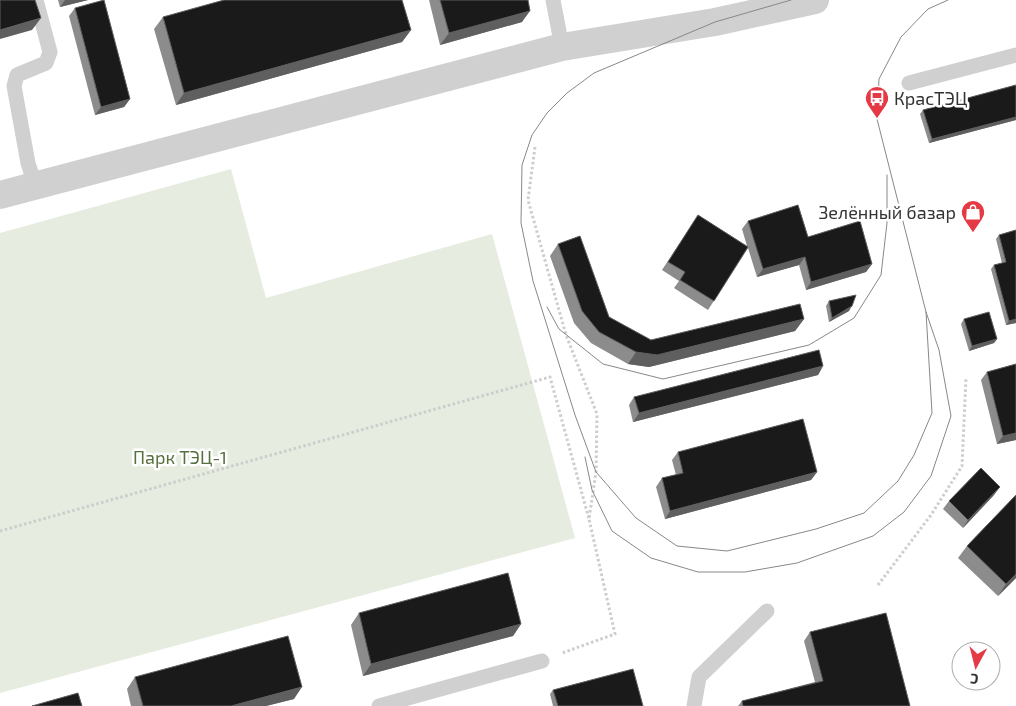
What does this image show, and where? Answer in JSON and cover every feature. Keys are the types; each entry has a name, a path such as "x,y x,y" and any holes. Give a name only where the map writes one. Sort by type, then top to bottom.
{"street":[{"path":"0,195 562,47 675,12 727,0"},
{"path":"562,47 715,22 815,0"}],"lane":[{"path":"35,185 28,163 14,86 17,75 46,63 50,52 36,0"},
{"path":"553,0 562,47"},
{"path":"909,83 1016,55"},
{"path":"694,706 699,677 767,611"},
{"path":"379,706 542,661"}],"path":[{"path":"536,146 528,200 566,335 597,414 596,472 589,519"},
{"path":"0,532 550,378 589,519 615,634 542,661"},
{"path":"878,585 931,515 962,466 966,378"}],"green space":[{"name":"Парк ТЭЦ-1","path":"231,169 266,298 492,234 575,538 0,693 0,233"}],"building":[{"path":"0,0 35,0 41,18 0,30"},
{"path":"104,0 130,99 101,107 75,8"},
{"path":"224,0 402,0 411,30 184,93 163,17"},
{"path":"440,0 528,0 530,11 449,33"},
{"path":"1016,85 1016,117 932,139 923,110"},
{"path":"798,205 808,237 860,221 872,264 811,282 805,257 763,269 748,221"},
{"path":"698,215 748,247 714,301 680,280 685,272 668,262"},
{"path":"1016,230 1016,319 1009,321 994,265 1006,262 999,235"},
{"path":"580,236 609,317 651,340 800,304 804,319 657,355 636,352 599,332 582,311 558,244"},
{"path":"856,295 852,306 832,318 829,301"},
{"path":"989,312 997,339 972,346 964,319"},
{"path":"819,350 823,366 639,413 634,397"},
{"path":"1016,364 1016,433 1003,436 987,372"},
{"path":"803,419 817,472 670,511 662,478 683,473 678,452"},
{"path":"981,468 1000,487 968,520 949,501"},
{"path":"1016,495 1016,574 1006,584 967,546"},
{"path":"508,573 521,624 371,664 359,613"},
{"path":"886,613 910,706 743,706 742,701 823,681 810,632"},
{"path":"288,636 302,687 231,706 143,706 135,677"},
{"path":"633,669 643,706 558,706 553,690"},
{"path":"78,693 82,706 32,706"}],"tram line":[{"path":"791,0 715,22 594,73 567,93 547,113 532,135 522,165 521,223 533,281 575,415 596,472 636,518 677,546 727,551 816,529 864,513 898,481 914,455 932,413 926,312"},
{"path":"585,457 592,490 612,531 651,558 698,572 745,572 797,563 873,536 904,512 931,476 951,416 939,350 926,312 877,119 879,79 901,37 928,9 948,0"},
{"path":"547,307 559,329 603,364 663,379 809,345 854,318 881,275 887,223 887,175"}],"place":[{"name":"КрасТЭЦ","path":"877,119"},
{"name":"Зелённый базар","path":"973,233"}]}
